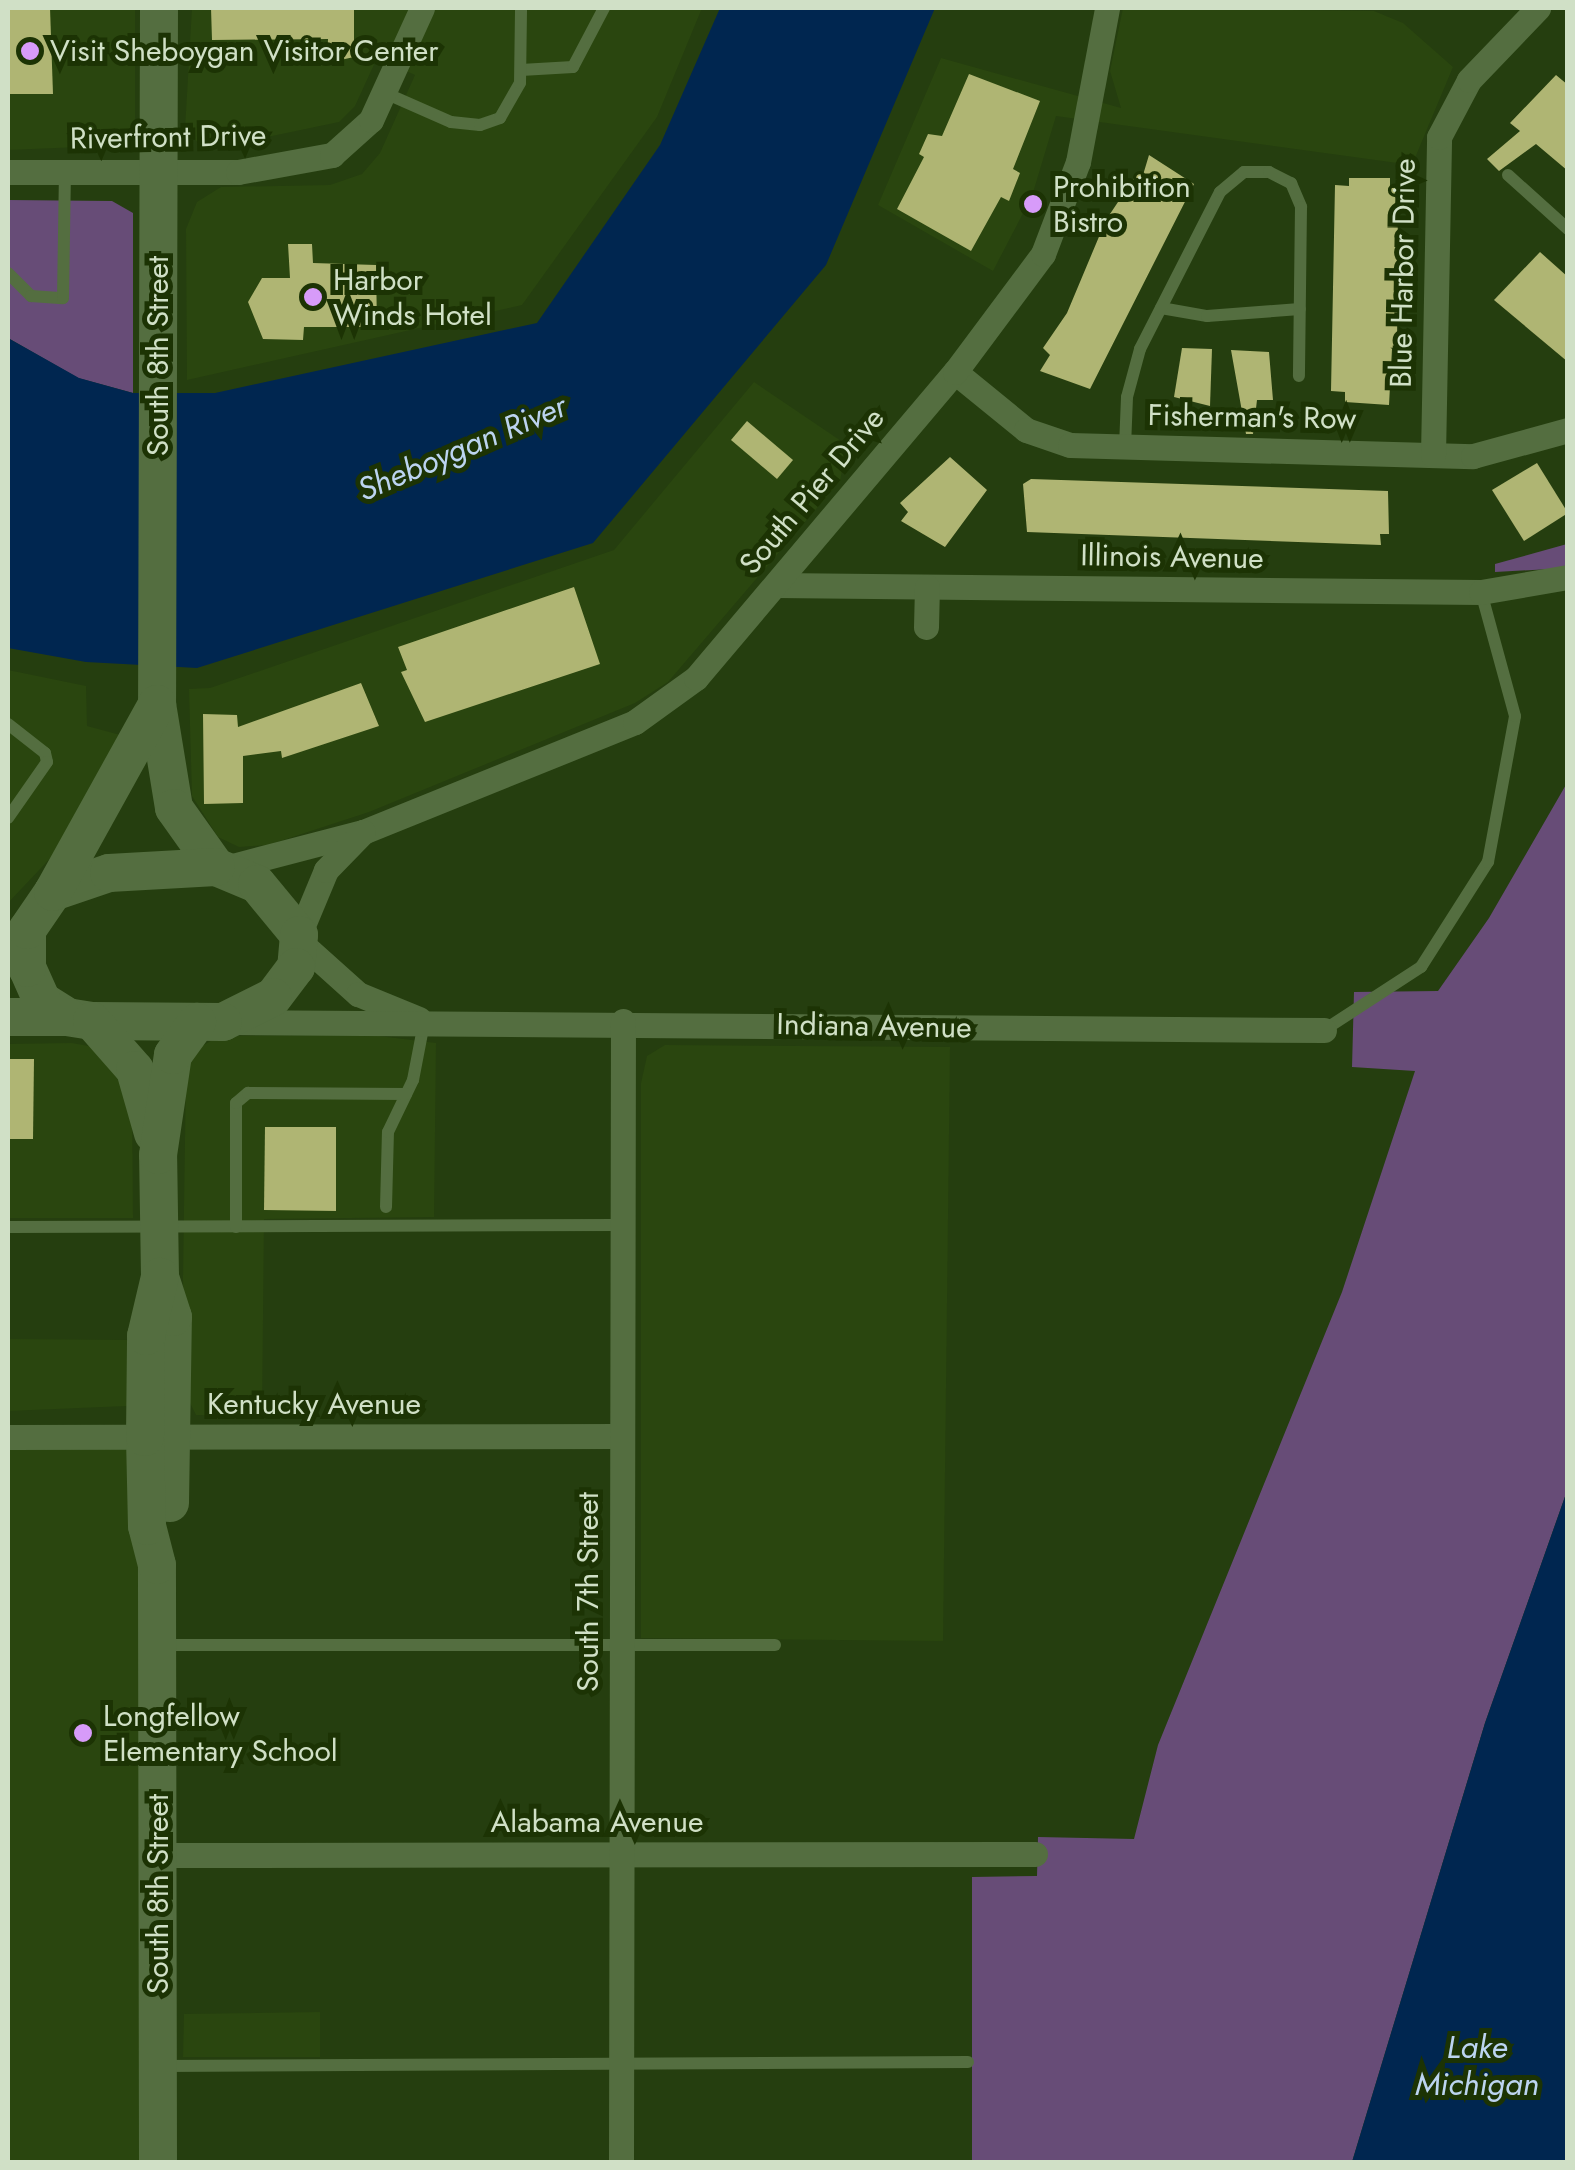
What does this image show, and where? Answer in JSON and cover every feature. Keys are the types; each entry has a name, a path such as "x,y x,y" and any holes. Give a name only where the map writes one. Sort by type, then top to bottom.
{"main road":[{"name":"South 8th Street","path":"158,8 157,704 174,808 218,868"},
{"name":"South 8th Street","path":"31,912 157,704"},
{"path":"8,1018 210,1022 279,992 296,967 299,938 256,884 218,868 109,873 31,912 25,950 31,984 42,1001 80,1019"},
{"name":"South 8th Street","path":"80,1019 134,1070 158,1155"},
{"name":"South 8th Street","path":"158,2162 157,1565 167,1530 158,1437 173,1317 160,1277 158,1155 173,1055 210,1022"}],"street":[{"name":"Riverfront Drive","path":"8,172 260,171 332,156 364,130 422,8"},
{"name":"South Pier Drive","path":"218,868 362,832 664,705 776,585 954,372 1032,270 1061,212 1078,162 1107,8"},
{"name":"Blue Harbor Drive","path":"1433,455 1439,137 1469,80 1538,8"},
{"name":"Fisherman's Row","path":"954,372 1046,440 1125,447 1474,456 1568,430"},
{"name":"Illinois Avenue","path":"776,585 1482,592 1568,577"},
{"path":"926,627 927,587"},
{"name":"South Pier Drive","path":"299,938 326,870 362,832"},
{"name":"Indiana Avenue","path":"299,938 358,994 424,1020"},
{"name":"Indiana Avenue","path":"210,1022 362,1028 424,1020 1324,1030"},
{"name":"South 7th Street","path":"621,2162 623,1021"},
{"name":"Kentucky Avenue","path":"8,1436 620,1436"},
{"name":"Alabama Avenue","path":"158,1855 1035,1854"}],"lane":[{"path":"385,92 444,120 486,124 512,106 522,70 521,8"},
{"path":"522,70 573,67 604,8"},
{"path":"8,273 31,296 63,298 64,172"},
{"path":"1125,447 1127,397 1161,308 1220,192 1244,172 1269,172 1291,184 1301,207 1299,376"},
{"path":"1508,175 1568,229"},
{"path":"1161,308 1207,316 1300,309"},
{"path":"1324,1030 1421,967 1488,862 1515,716 1482,592"},
{"path":"8,724 45,754 46,762 8,818"},
{"path":"386,1207 388,1132 406,1094 424,1020"},
{"path":"236,1227 236,1102 248,1093 406,1094"},
{"path":"8,1227 620,1225"},
{"path":"158,1645 775,1645"},
{"path":"158,2066 968,2062"}],"shaded area":[{"path":"8,8 135,8 135,128 127,145 8,150"},
{"path":"192,8 702,8 657,117 522,305 187,380 186,229 197,202 221,187 330,185 362,174 380,153 415,75 377,58 355,106 339,122 205,150 185,129"},
{"path":"1123,8 1374,11 1403,23 1453,67 1412,165 1056,116 1032,196 993,271 878,205 941,58 1121,108 1110,71"},
{"path":"8,200 112,201 133,213 133,393 78,378 8,338"},
{"path":"754,382 847,445 840,481 668,682 635,703 369,812 268,845 239,847 218,837 192,796 189,689 210,688 614,550"},
{"path":"1567,544 1567,568 1495,572 1495,564"},
{"path":"8,670 86,686 87,726 124,736 58,850 8,903"},
{"path":"1567,783 1567,1491 1485,1723 1352,2162 972,2162 972,1877 1037,1876 1038,1837 1134,1839 1158,1745 1342,1292 1415,1071 1352,1067 1354,992 1438,991 1489,918"},
{"path":"371,1035 436,1043 434,1217 264,1219 262,1416 196,1415 185,1393 183,1278 186,1069 192,1052 219,1036"},
{"path":"72,1043 100,1048 132,1096 133,1218 8,1218 8,1044"},
{"path":"665,1045 950,1047 943,1641 641,1638 641,1083 647,1056"},
{"path":"8,1339 129,1340 127,1406 8,1411"},
{"name":"Longfellow Elementary School","path":"8,1437 145,1437 158,2162 8,2162"},
{"path":"320,2012 320,2057 183,2057 184,2014"}],"water":[{"name":"Sheboygan River","path":"720,8 935,8 826,265 593,543 197,668 86,662 8,648 8,338 79,378 133,393 215,393 537,323 660,145"},
{"name":"Lake Michigan","path":"1567,1491 1567,2162 1352,2162 1485,1723"}],"building":[{"name":"Visit Sheboygan Visitor Center","path":"8,8 50,8 53,94 8,94"},
{"path":"211,8 354,8 354,57 327,63 328,39 212,40"},
{"path":"969,74 1040,101 1013,169 1020,173 1009,201 1001,197 971,251 897,209 924,157 919,154 928,134 942,136"},
{"path":"1556,75 1568,85 1568,171 1536,144 1499,171 1487,159 1520,131 1510,123"},
{"path":"1149,155 1194,184 1090,389 1040,371 1050,355 1043,348 1067,313 1106,220 1138,172 1143,175"},
{"path":"1349,178 1390,178 1390,188 1398,188 1397,349 1392,349 1389,405 1345,402 1345,392 1331,391 1335,185 1349,186"},
{"name":"Harbor Winds Hotel","path":"288,244 312,244 313,263 376,265 377,327 304,327 303,340 263,339 248,302 262,278 290,278"},
{"path":"1540,252 1568,277 1568,362 1494,300"},
{"path":"1182,348 1212,349 1210,406 1174,397"},
{"path":"1231,350 1269,352 1273,400 1257,400 1253,434 1246,434"},
{"path":"747,421 793,460 777,479 731,440"},
{"path":"950,457 987,490 945,547 901,521 908,512 900,503"},
{"path":"1537,463 1568,513 1524,541 1492,490"},
{"path":"1031,479 1388,491 1389,534 1380,534 1381,545 1027,532 1023,484"},
{"path":"574,587 600,664 425,722 401,672 407,670 398,647"},
{"path":"361,683 379,726 282,758 281,751 243,756 243,803 204,804 203,714 237,715 238,727"},
{"path":"8,1059 34,1059 33,1139 8,1139"},
{"path":"265,1127 336,1127 336,1211 264,1210"}],"place":[{"name":"Visit Sheboygan Visitor Center","path":"30,51"},
{"name":"Prohibition Bistro","path":"1033,204"},
{"name":"Harbor Winds Hotel","path":"313,297"},
{"name":"Longfellow Elementary School","path":"83,1733"}]}
